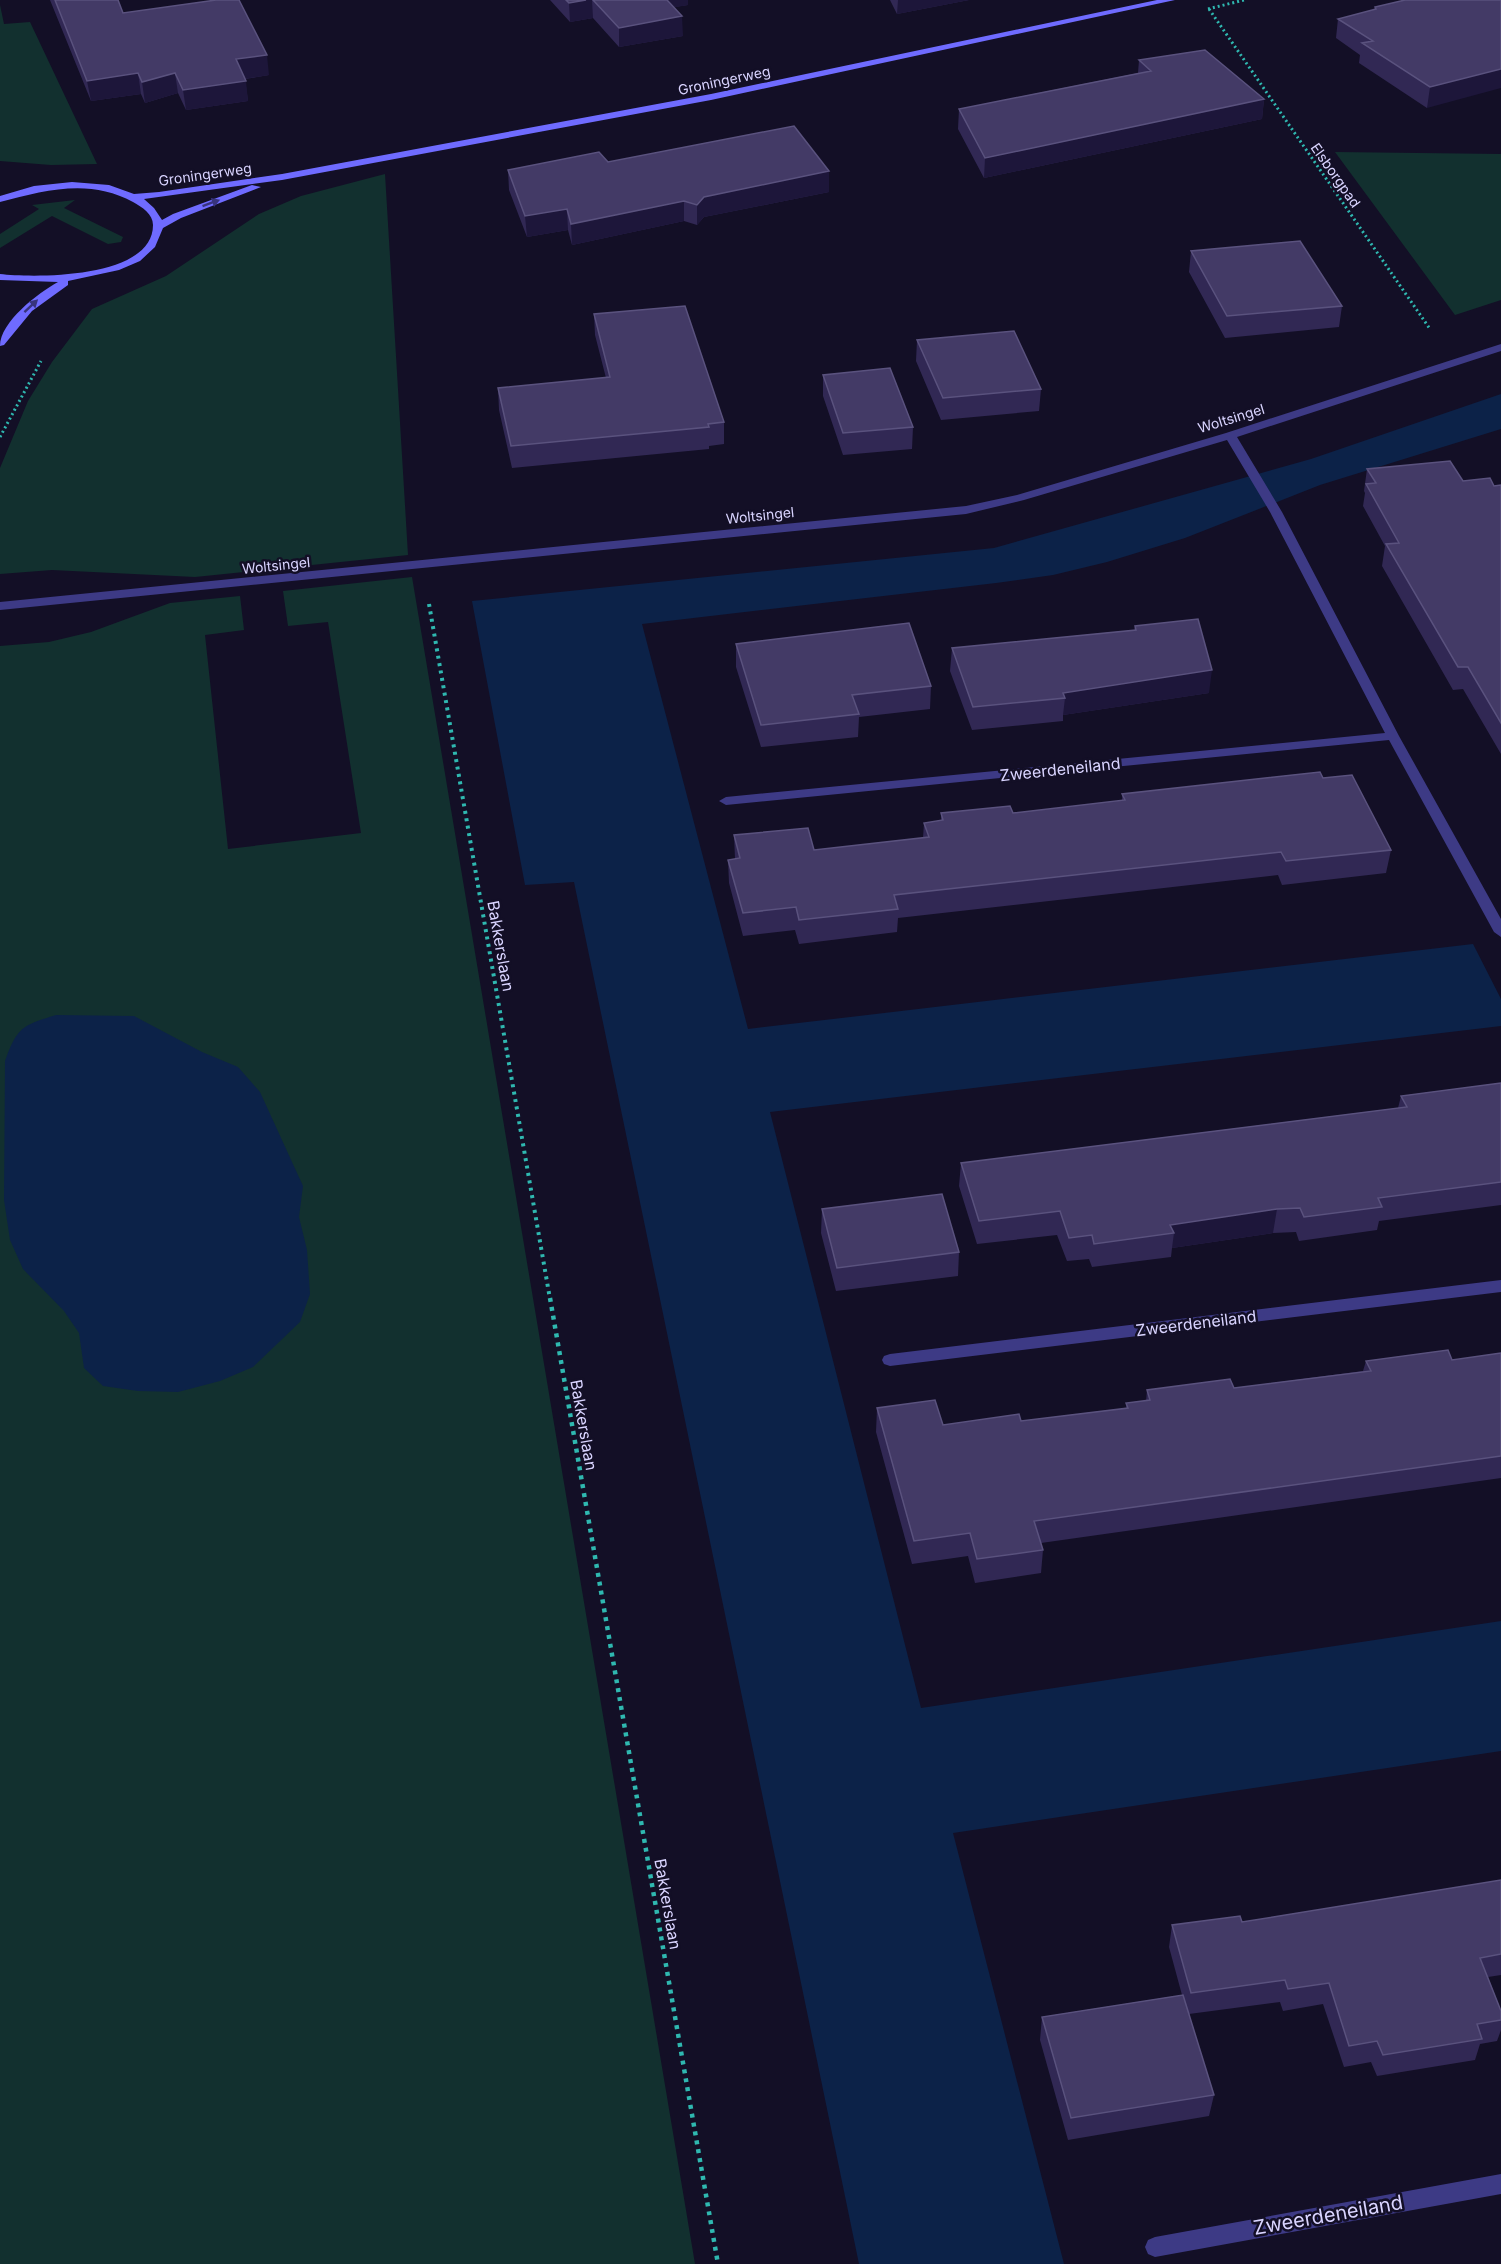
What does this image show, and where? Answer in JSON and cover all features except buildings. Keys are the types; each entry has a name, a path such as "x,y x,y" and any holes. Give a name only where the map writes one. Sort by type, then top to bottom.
{"main road":[{"name":"Groningerweg","path":"132,196 159,195 282,177 711,97 1170,0"},
{"name":"Groningerweg","path":"158,227 177,216 282,177"},
{"path":"0,277 23,281 71,279 93,275 132,259 154,238 158,227 155,216 148,207 132,196 101,188 79,186 34,189 1,198"},
{"path":"0,344 22,314 45,292 71,279"}],"street":[{"name":"Woltsingel","path":"0,606 966,510 1020,498 1230,435 1501,347"},
{"path":"1230,435 1276,512 1393,736 1501,932"},
{"name":"Zweerdeneiland","path":"726,801 1393,736"},
{"name":"Zweerdeneiland","path":"890,1359 1501,1286"},
{"name":"Zweerdeneiland","path":"1155,2247 1501,2184"}],"path":[{"name":"Elsborgpad","path":"1204,4 1454,362"},
{"path":"0,437 42,360"},
{"name":"Bakkerslaan","path":"428,595 718,2264"}],"green space":[{"path":"0,5 4,24 30,22 97,164 51,165 0,161"},
{"path":"1335,152 1501,154 1501,300 1455,315"},
{"path":"385,174 408,555 195,577 52,570 0,574 0,468 28,401 52,362 92,309 166,276 259,214 301,196"},
{"path":"75,200 64,208 123,237 121,242 108,244 52,216 0,248 0,234 39,209 32,205"},
{"path":"412,577 695,2264 0,2264 0,646 49,642 91,632 170,603 240,596 244,630 205,635 228,849 361,833 328,622 288,626 283,591"}],"water":[{"path":"1501,394 1501,429 1320,485 1185,538 1107,562 1053,575 996,583 642,624 748,1029 1473,944 1501,999 1501,1026 770,1112 921,1708 1501,1621 1501,1751 953,1833 1064,2264 859,2264 574,882 525,885 472,601 994,548 1311,459"},
{"path":"56,1015 134,1016 202,1052 238,1067 260,1092 303,1186 299,1217 307,1250 310,1294 300,1322 253,1367 220,1381 178,1392 138,1391 103,1386 84,1368 79,1333 64,1311 23,1269 10,1240 4,1200 5,1061 13,1041 23,1029"}]}
